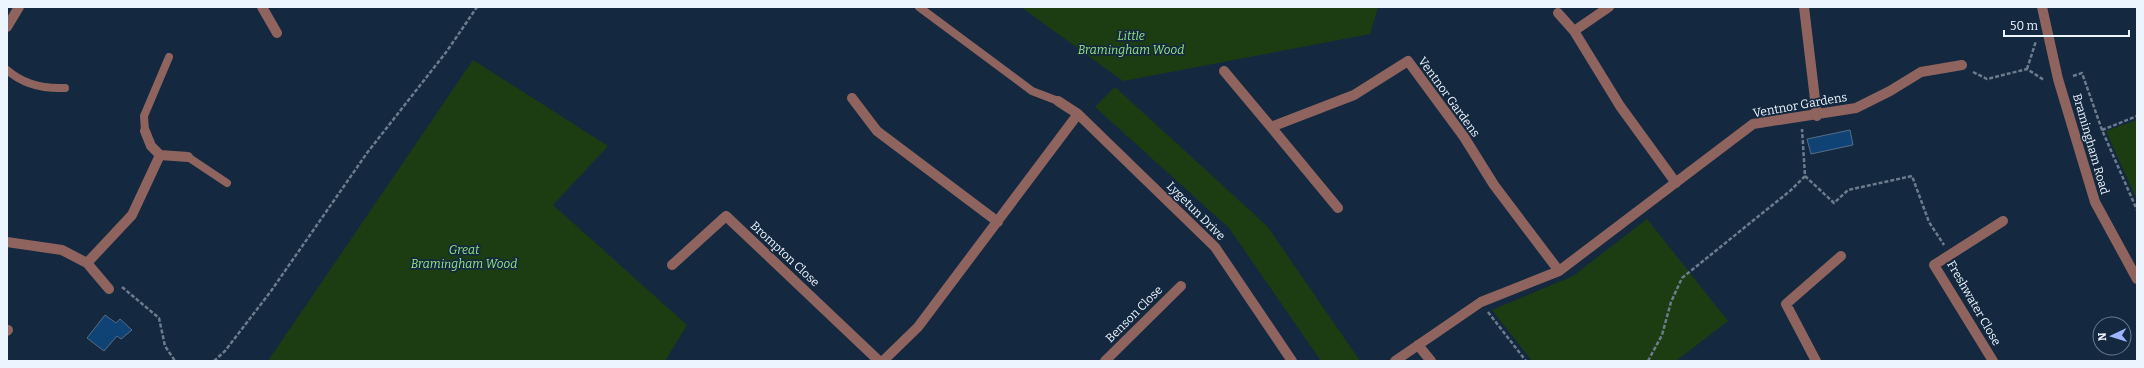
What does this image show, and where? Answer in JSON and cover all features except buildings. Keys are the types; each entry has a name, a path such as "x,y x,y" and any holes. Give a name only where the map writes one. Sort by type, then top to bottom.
{"street":[{"path":"7,27 19,7"},
{"path":"262,7 277,34"},
{"path":"1574,31 1609,7"},
{"path":"1804,7 1817,116"},
{"name":"Bramingham Road","path":"2042,7 2058,79 2095,202 2137,279"},
{"path":"1558,13 1574,31 1620,106 1676,183"},
{"name":"Ventnor Gardens","path":"1271,127 1354,95 1408,61 1464,137 1494,185 1559,270"},
{"name":"Ventnor Gardens","path":"1395,361 1481,302 1559,270 1753,124 1817,116 1856,108 1890,91 1921,72 1962,65"},
{"path":"1224,71 1338,208"},
{"path":"852,98 877,130 998,222"},
{"name":"Lygetun Drive","path":"1058,101 1078,114 1215,247 1292,361"},
{"path":"883,361 918,327 1078,114"},
{"path":"145,131 151,146 160,155 188,156"},
{"path":"87,263 132,215 160,155"},
{"name":"Brompton Close","path":"672,265 726,216 879,361"},
{"name":"Freshwater Close","path":"1993,361 1934,265 2003,221"},
{"path":"7,242 62,250 87,263 109,288"},
{"path":"1816,361 1786,304 1841,256"},
{"name":"Benson Close","path":"1105,361 1181,286"},
{"path":"1418,345 1431,361"}],"lane":[{"path":"919,7 1032,91 1058,101"},
{"path":"145,131 144,116 169,57"},
{"path":"7,70 25,83 39,87 65,88"},
{"path":"188,156 227,183"}],"path":[{"path":"214,361 225,351 271,291 367,153 447,51 477,7"},
{"path":"1962,65 1987,79 2028,69 2046,81"},
{"path":"2073,76 2082,73 2102,130 2137,210"},
{"path":"2102,130 2137,116"},
{"path":"1802,118 1805,176 1834,204 1848,190 1912,176 1929,222 1950,255"},
{"path":"1648,361 1662,334 1671,302 1682,278 1791,190 1805,176"},
{"path":"109,288 117,282 159,318 165,346 175,361"},
{"path":"1481,302 1526,361"}],"green space":[{"name":"Little Bramingham Wood","path":"1021,7 1378,7 1370,34 1123,81"},
{"name":"Great Bramingham Wood","path":"473,60 608,146 553,205 687,325 665,361 268,361"},
{"path":"1115,87 1267,226 1360,361 1321,361 1229,228 1095,107"},
{"path":"2137,120 2137,200 2106,131"},
{"path":"1647,219 1728,321 1676,361 1532,361 1492,310 1573,276"}]}
